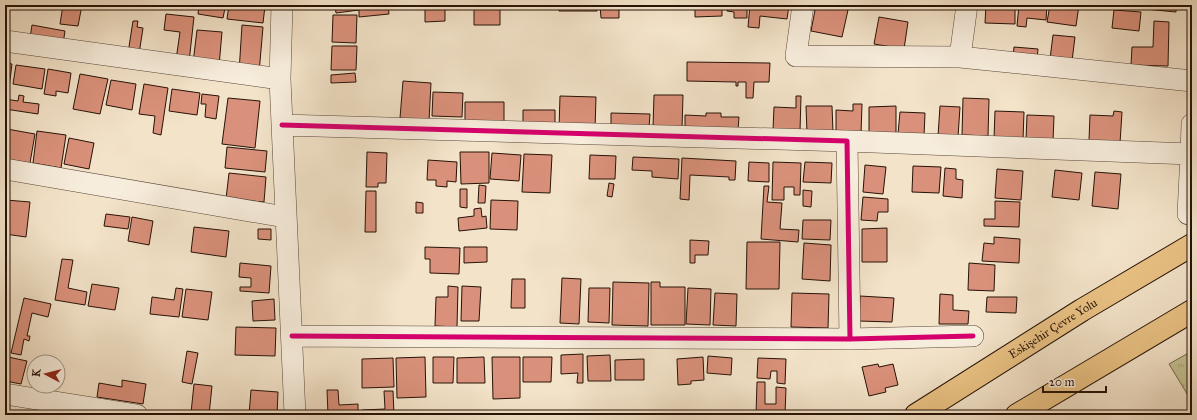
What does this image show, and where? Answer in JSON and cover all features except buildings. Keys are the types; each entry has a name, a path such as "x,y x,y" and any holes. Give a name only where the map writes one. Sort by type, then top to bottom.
{"highway":[{"name":"Eskişehir Çevre Yolu","path":"916,415 1082,310 1192,245"},
{"path":"1017,415 1192,311"}],"street":[{"path":"282,5 280,79 295,415"},
{"path":"803,5 796,56 960,58 1192,81"},
{"path":"960,58 967,5"},
{"path":"5,41 280,79"},
{"path":"1188,214 1192,124"},
{"path":"282,125 847,141 1190,154"},
{"path":"847,141 850,340"},
{"path":"5,169 285,216"},
{"path":"292,336 850,340 972,336"},
{"path":"5,394 38,407 137,415"}],"green space":[{"path":"1192,351 1192,402 1169,364"}],"cycle path":[{"path":"282,125 847,141 850,339"},
{"path":"292,336 850,339 973,336"}]}
